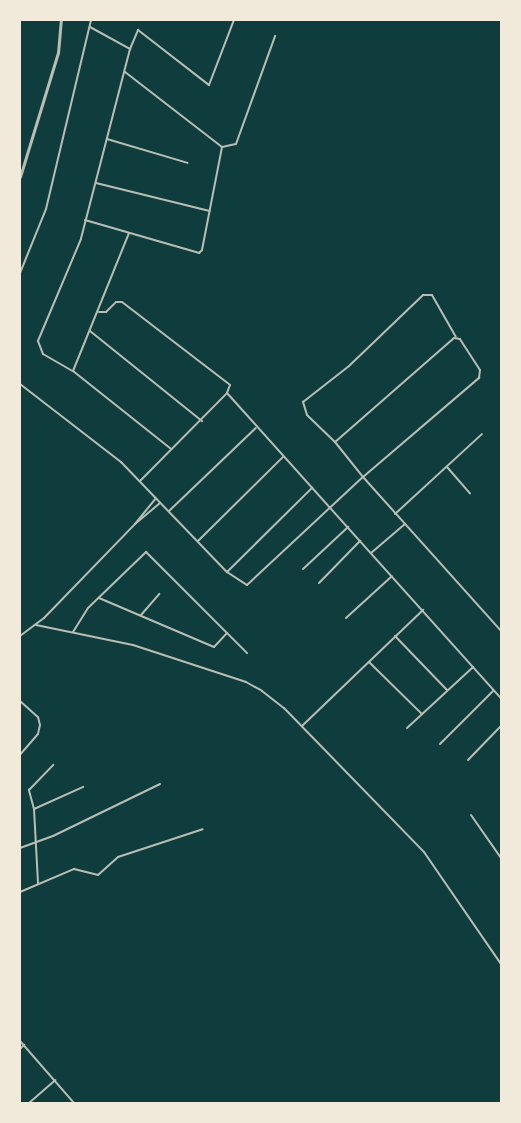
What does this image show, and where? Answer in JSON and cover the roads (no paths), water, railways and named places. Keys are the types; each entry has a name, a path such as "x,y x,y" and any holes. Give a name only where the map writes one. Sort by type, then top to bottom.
{"street":[{"path":"20,176 58,52 61,20"},
{"path":"20,273 46,209 91,20"},
{"path":"171,450 73,371 43,354 38,341 81,239 130,48 138,30 209,85 234,20"},
{"path":"90,27 130,48"},
{"path":"125,72 222,147 236,144 275,36"},
{"path":"107,139 188,163"},
{"path":"85,220 199,252 210,211 222,147"},
{"path":"96,183 210,211"},
{"path":"73,371 99,312 129,233"},
{"path":"20,384 79,428 140,481 228,572 243,585 252,583 363,477 479,378 480,370 457,338 432,295 423,294 343,371 303,402 307,415 335,442 363,477 501,631"},
{"path":"99,312 106,312 116,302 122,302 230,385 227,393 202,421 140,481"},
{"path":"90,332 202,421"},
{"path":"335,442 457,338"},
{"path":"227,393 256,428 348,526 501,697"},
{"path":"169,511 256,428"},
{"path":"396,514 482,434"},
{"path":"198,541 283,456"},
{"path":"447,466 470,493"},
{"path":"228,572 312,488"},
{"path":"20,636 36,625 135,524 156,498"},
{"path":"135,524 160,503"},
{"path":"372,553 405,524"},
{"path":"303,569 348,526"},
{"path":"319,583 360,541"},
{"path":"73,632 99,598 146,552 247,653"},
{"path":"346,618 392,576"},
{"path":"140,616 159,594"},
{"path":"99,598 214,647 227,633"},
{"path":"301,727 422,610"},
{"path":"36,625 133,645 246,682 277,702 424,852 501,964"},
{"path":"396,636 446,690"},
{"path":"369,662 422,714"},
{"path":"407,728 473,667"},
{"path":"440,744 494,691"},
{"path":"20,701 38,717 40,725 38,734 20,755"},
{"path":"468,760 501,726"},
{"path":"38,883 34,809 30,790 53,765"},
{"path":"20,848 36,843 160,784"},
{"path":"34,809 83,787"},
{"path":"471,815 500,856"},
{"path":"20,892 74,868 98,875 118,857 203,830"},
{"path":"20,1040 74,1103"},
{"path":"20,1049 24,1045"},
{"path":"29,1103 54,1080"}]}
